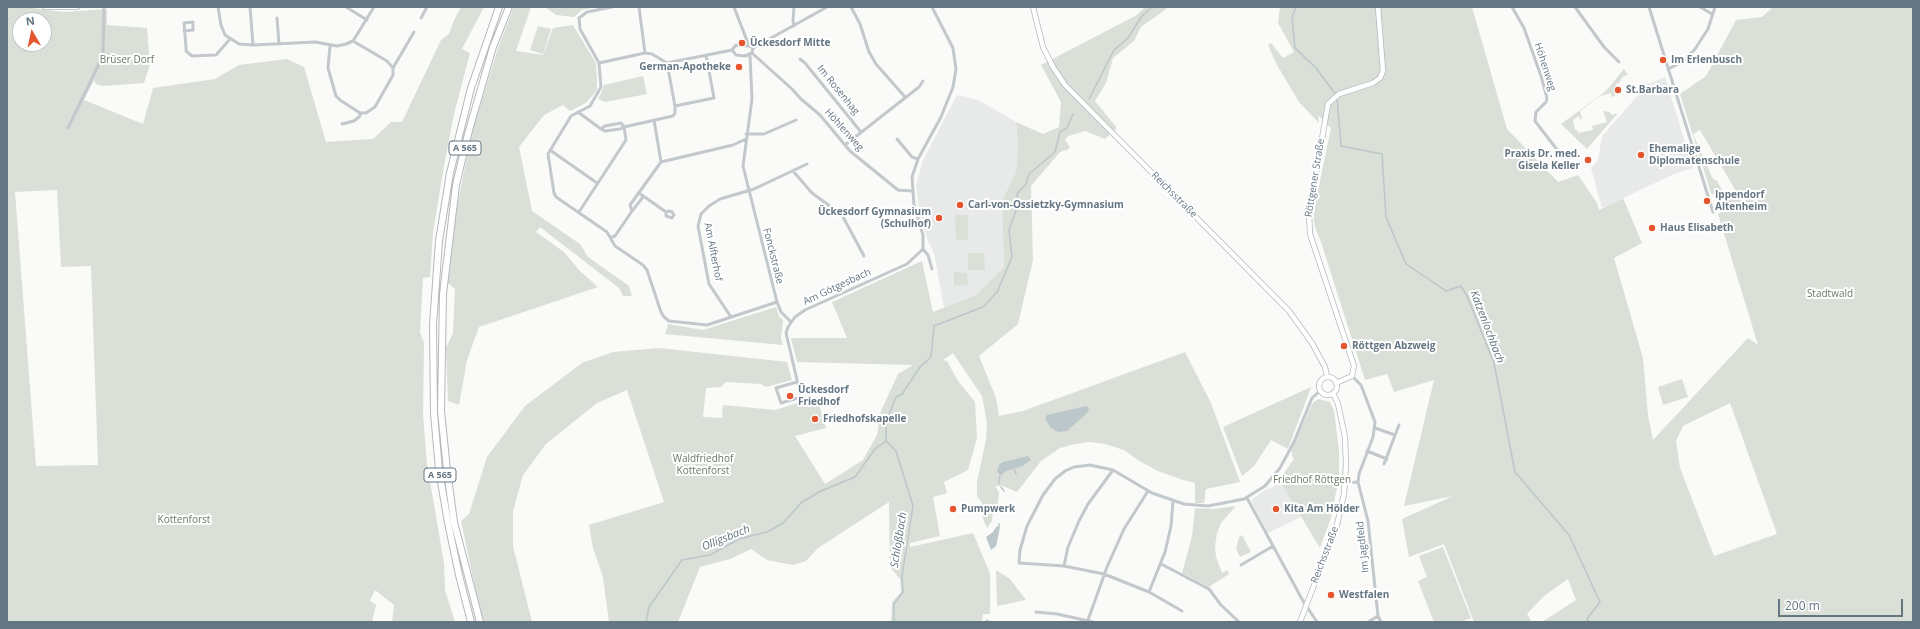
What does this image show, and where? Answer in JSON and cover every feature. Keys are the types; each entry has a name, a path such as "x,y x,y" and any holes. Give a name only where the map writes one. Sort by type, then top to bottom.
{"highway":[{"name":"A 565","path":"471,622 449,531 440,470 434,413 434,292 439,241 450,173 471,88 499,7"},
{"name":"A 565","path":"480,622 454,522 447,470 441,412 443,294 456,185 466,141 494,47 509,7"}],"main road":[{"path":"45,7 77,7"},
{"name":"Reichsstraße","path":"1033,7 1043,47 1053,67 1065,85 1289,311 1315,347 1325,367 1327,377"},
{"name":"Röttgener Straße","path":"1352,376 1354,366 1308,224 1328,104 1339,94 1366,87 1380,78 1383,71 1378,7"},
{"path":"1336,382 1352,376"},
{"path":"1327,377 1332,378 1336,382 1337,387 1333,393 1327,394 1321,390 1320,383 1327,377"},
{"name":"Reichsstraße","path":"1300,622 1337,525 1345,483 1345,437 1338,404 1333,393"}],"street":[{"path":"68,128 103,53 104,7"},
{"path":"218,7 221,25 225,35 239,44 253,45 315,42 330,46 341,46 353,41 374,7"},
{"path":"250,7 253,45"},
{"path":"346,7 367,20"},
{"path":"421,18 427,7"},
{"path":"612,7 582,14 578,22 580,29 599,63 601,82 600,91 590,106 571,116 550,150 547,158 556,197 607,232 612,237 615,246 648,270 659,307 664,317 669,321 701,325 777,302"},
{"path":"639,7 646,53"},
{"path":"734,7 749,46"},
{"path":"794,7 794,26"},
{"path":"599,63 646,53 652,54 667,63 732,50 736,45 749,46 753,48 827,7"},
{"path":"851,7 860,24 869,52 876,64 905,97"},
{"path":"932,7 953,48 956,61 956,76 953,87 941,117 918,159 912,177 912,192 914,205 923,235 923,249 928,255 932,269"},
{"name":"Höhenweg","path":"1512,7 1524,28 1547,98 1546,102 1536,112 1535,120 1565,160 1572,165"},
{"path":"1575,7 1619,62"},
{"path":"1649,7 1712,212"},
{"path":"1700,7 1712,14"},
{"path":"1668,69 1684,61 1695,49 1708,29 1715,7"},
{"path":"277,18 279,44"},
{"path":"184,31 186,51 192,56 216,55 230,39"},
{"path":"330,46 328,68 336,96 360,113 366,112 375,107 393,75 393,68 414,32"},
{"path":"353,41 387,62 393,68"},
{"name":"Fonckstraße","path":"753,48 751,54 752,100 742,166 777,302 781,312 791,322"},
{"path":"732,50 736,55 751,54"},
{"name":"Höhlenweg","path":"751,54 801,100 820,114 845,145 898,190 912,192"},
{"path":"675,106 714,98 706,55"},
{"name":"Im Rosenhag","path":"800,59 806,62 861,132"},
{"path":"624,127 673,116 675,113 675,106 667,63"},
{"path":"845,145 918,87 923,81"},
{"path":"578,112 600,128 621,123 624,127 626,140 597,182 579,212"},
{"path":"342,124 354,121 360,116 360,113"},
{"path":"654,120 661,162"},
{"path":"746,134 764,134 796,120"},
{"path":"632,211 630,204 661,162 733,145 746,139"},
{"path":"897,139 912,157 918,159"},
{"path":"550,150 597,182"},
{"path":"748,191 807,164"},
{"path":"793,171 812,193 842,215 864,256"},
{"name":"Am Alfterhof","path":"731,317 709,284 698,220 701,214 714,202 739,192 748,191"},
{"path":"639,193 666,212"},
{"path":"612,237 615,236 643,197"},
{"name":"Am Götgesbach","path":"791,322 805,310 907,264 923,249"},
{"path":"791,322 786,333 787,341 801,397 781,403 776,388 797,382"},
{"path":"1345,483 1358,482 1359,474 1375,428 1372,414 1361,385 1352,376"},
{"path":"1182,611 1149,592 1104,574 1064,566 1019,563 1020,550 1027,526 1043,495 1055,479 1065,471 1083,466 1100,466 1113,470 1148,491 1173,501 1193,506 1208,506 1247,498 1265,486 1280,468 1294,442 1312,398 1321,390"},
{"path":"1384,464 1399,425"},
{"path":"1375,428 1395,435"},
{"path":"1367,452 1387,459"},
{"path":"1064,566 1068,547 1079,521 1088,504 1113,470"},
{"name":"Im Jagdfeld","path":"1358,482 1368,521 1378,616 1381,622"},
{"path":"1088,620 1104,574 1124,529 1148,491"},
{"path":"1247,498 1259,524 1273,546 1306,606 1317,622"},
{"path":"1149,592 1161,564 1169,537 1173,501"},
{"path":"1241,565 1273,546"},
{"path":"1161,564 1204,586 1221,605 1239,621"},
{"path":"1036,612 1057,614 1093,622"},
{"path":"1368,622 1378,616"}],"shaded area":[{"path":"1665,77 1693,168 1674,174 1602,208 1591,168 1598,160 1602,136 1648,84"},
{"name":"Carl-von-Ossietzky-Gymnasium","path":"957,95 978,100 1016,122 1018,148 1016,172 1002,201 1004,267 976,295 944,308 934,253 928,241 919,209 916,185 923,160"},
{"path":"1087,406 1089,410 1085,415 1067,431 1058,432 1051,428 1045,419 1047,415"},
{"path":"1028,456 1031,460 1022,466 1006,471 1001,475 997,472 999,465 1003,462"},
{"name":"Kita Am Hölder","path":"1279,480 1301,517 1268,533 1251,500 1265,490 1273,487"},
{"path":"997,526 1000,527 996,546 991,550 986,537 993,532"}],"green space":[{"name":"Kottenforst","path":"7,7 24,7 63,12 107,9 107,25 147,28 150,65 144,83 102,86 96,84 94,80 84,100 143,124 153,88 215,79 239,65 287,59 304,67 326,142 373,139 391,122 402,122 441,40 449,34 461,7 484,7 462,49 470,53 454,114 444,166 433,232 430,277 423,278 420,332 424,343 423,415 427,464 444,563 445,590 455,622 392,622 394,605 375,590 370,601 376,605 372,622 7,622","holes":["57,190 61,267 91,266 98,465 36,466 15,192"]},
{"path":"514,7 531,7 516,51 543,55 553,28 573,25 596,63 597,90 586,103 570,111 563,105 544,115 519,147 532,211 580,244 588,257 629,286 632,296 623,296 619,288 540,227 536,232 564,252 580,271 598,287 479,327 467,360 459,405 448,401 446,348 453,333 455,289 447,282 449,246 472,132 498,48"},
{"path":"545,7 595,7 582,10 574,17 556,15"},
{"name":"Waldfriedhof Kottenforst","path":"1145,7 1169,7 1141,27 1134,41 1113,58 1106,83 1095,101 1117,128 1105,139 1085,131 1068,136 1065,140 1070,147 1067,150 1060,152 1031,186 1033,260 1018,324 979,356 996,398 999,416 1023,411 1185,352 1211,403 1240,482 1206,489 1204,503 1195,503 1195,483 1158,471 1139,461 1124,450 1105,444 1090,442 1075,444 1060,448 1041,461 1017,492 1003,486 995,486 999,492 998,503 993,511 992,521 987,528 982,516 982,503 977,496 977,482 986,439 987,423 982,396 953,353 943,360 947,361 958,381 975,402 977,438 968,470 944,482 947,493 933,497 940,536 910,543 910,547 973,533 990,573 990,614 983,614 982,622 891,622 892,602 901,592 900,579 890,567 889,502 818,548 806,561 793,565 767,560 751,549 730,559 700,567 678,622 609,622 603,577 593,548 589,525 664,502 627,390 597,403 546,444 523,475 513,511 513,546 532,622 484,622 480,611 461,521 469,514 487,457 525,406 582,363 613,352 659,348 787,362 792,380 766,387 761,384 726,382 721,387 706,388 703,417 722,418 723,405 775,410 817,397 826,428 795,436 825,484 863,460 877,435 881,411 898,374 913,365 797,362 791,338 847,338 832,302 922,261 933,312 976,295 1004,267 1002,201 1016,172 1018,148 1016,122 1043,134 1059,127 1061,102 1041,65 1137,15"},
{"name":"Stadtwald","path":"1280,7 1472,7 1507,129 1558,182 1578,175 1597,203 1599,210 1623,198 1642,243 1614,258 1643,358 1648,416 1653,440 1748,338 1758,345 1718,214 1723,210 1723,202 1711,193 1680,94 1706,76 1736,20 1762,17 1773,7 1913,7 1913,622 1542,622 1576,600 1568,579 1544,596 1527,614 1532,622 1474,622 1444,544 1409,557 1402,519 1453,496 1404,506 1434,380 1394,392 1387,374 1365,380 1315,227 1313,215 1331,128 1318,115 1319,123 1299,102 1277,65 1268,45 1271,43 1283,58 1294,52 1278,23","holes":["1700,130 1736,191 1726,197 1717,181 1713,179 1693,134","1730,403 1777,534 1714,556 1680,468 1676,441 1683,426"]},
{"path":"538,26 551,29 543,54 530,50"},
{"path":"1624,69 1628,75 1623,76 1619,83 1616,84 1617,87 1614,90 1615,96 1612,97 1611,93 1600,96 1580,111 1582,119 1580,119 1579,116 1573,120 1575,130 1577,130 1578,133 1593,130 1592,126 1607,122 1603,111 1610,112 1611,115 1618,113 1587,149 1561,124 1606,91"},
{"path":"643,76 647,94 605,102 598,99 604,85"},
{"path":"955,215 968,215 968,240 956,240"},
{"path":"968,253 984,253 985,270 968,270"},
{"path":"954,272 967,273 968,285 954,286"},
{"path":"776,307 779,316 783,320 781,339 783,345 665,334 668,324 703,330"},
{"path":"1682,379 1688,397 1663,405 1658,387"},
{"path":"1311,387 1288,449 1271,440 1254,466 1242,476 1223,427"},
{"name":"Friedhof Röttgen","path":"1319,399 1330,402 1334,411 1339,451 1339,477 1331,518 1320,548 1279,480 1285,476 1284,473 1294,459 1291,452 1312,404"},
{"path":"1236,506 1221,523 1217,533 1215,546 1216,557 1222,573 1227,570 1229,574 1209,587 1182,573 1192,536 1195,508 1213,509"},
{"path":"1242,535 1251,552 1240,557 1236,549 1239,537"},
{"path":"1443,547 1471,618 1460,622 1434,622 1418,581 1427,577 1419,556"},
{"path":"996,570 1010,579 1026,600 997,606"}],"waterway":[{"path":"1089,99 1114,50 1128,38 1142,16 1152,7"},
{"name":"Katzenlochbach","path":"1296,7 1292,17 1295,48 1316,68 1336,95"},
{"name":"Katzenlochbach","path":"1337,98 1341,146 1382,154 1386,217 1406,264 1446,291 1461,286 1467,296 1494,363 1515,472 1569,535 1600,602 1587,619 1589,622"},
{"path":"886,441 886,422 896,397 902,394 920,367 931,357 934,326 983,307 997,292 1012,257 1009,230 1018,205 1017,194 1026,184 1029,174 1055,152 1060,132 1067,128 1073,114"},
{"name":"Schloßbach","path":"886,441 896,451 913,506 902,576 903,592 894,604 894,622"},
{"name":"Olligsbach","path":"646,622 649,607 682,560 710,555 739,539 767,532 783,523 802,502 821,491 855,477 875,449 886,441"},
{"path":"1014,469 1016,474"},
{"path":"999,483 1000,475"},
{"path":"1001,487 1004,491"}],"place":[{"name":"Ückesdorf Mitte","path":"742,43"},
{"name":"Im Erlenbusch","path":"1663,60"},
{"name":"German-Apotheke","path":"739,67"},
{"name":"St.Barbara","path":"1618,90"},
{"name":"Ehemalige Diplomatenschule","path":"1641,155"},
{"name":"Praxis Dr. med. Gisela Keller","path":"1588,160"},
{"name":"Ippendorf Altenheim","path":"1707,201"},
{"name":"Carl-von-Ossietzky-Gymnasium","path":"960,205"},
{"name":"Ückesdorf Gymnasium (Schulhof)","path":"939,218"},
{"name":"Haus Elisabeth","path":"1652,228"},
{"name":"Röttgen Abzweig","path":"1344,346"},
{"name":"Ückesdorf Friedhof","path":"790,396"},
{"name":"Friedhofskapelle","path":"815,419"},
{"name":"Pumpwerk","path":"953,509"},
{"name":"Kita Am Hölder","path":"1276,509"},
{"name":"Westfalen","path":"1331,595"}],"park label":[{"name":"Brüser Dorf","path":"127,60"}]}
